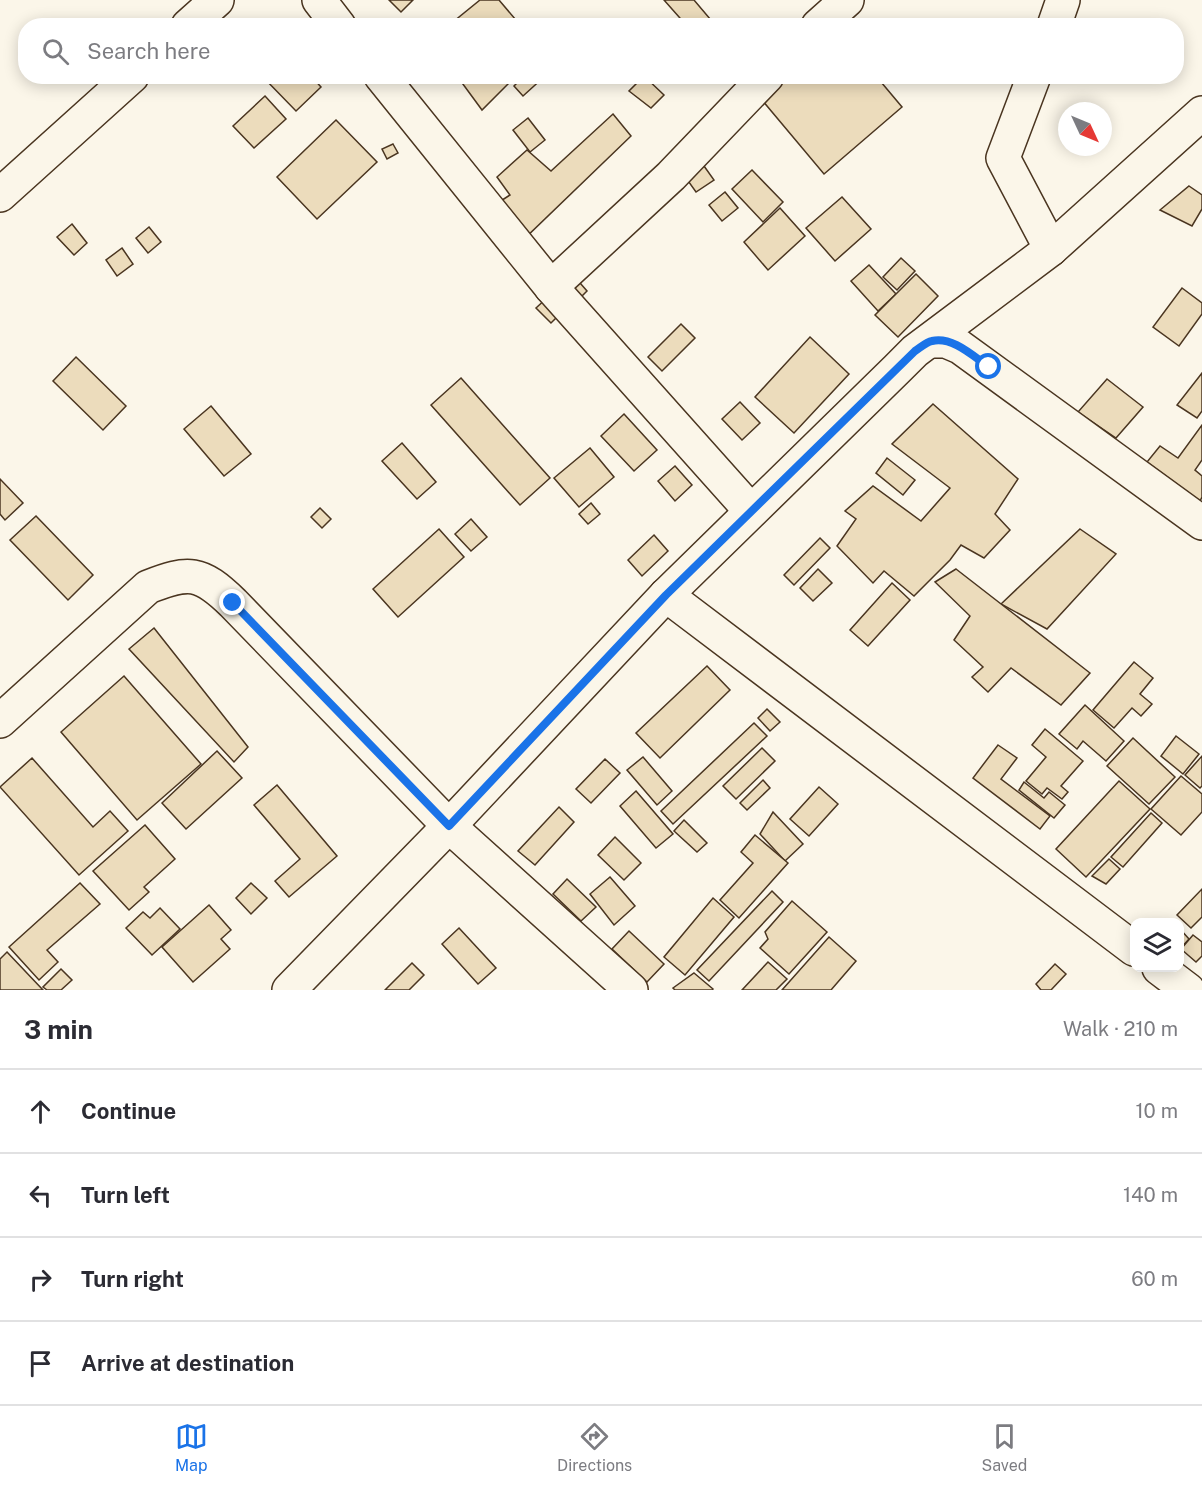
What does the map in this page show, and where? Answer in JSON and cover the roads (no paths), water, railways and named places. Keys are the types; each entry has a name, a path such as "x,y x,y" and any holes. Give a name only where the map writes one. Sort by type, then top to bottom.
{"street":[{"path":"197,18 217,0"},
{"path":"319,0 333,18"},
{"path":"827,18 847,0"},
{"path":"1056,18 1063,0"},
{"path":"0,195 123,84"},
{"path":"387,84 551,287 751,512"},
{"path":"551,287 671,176 759,84"},
{"path":"1031,84 1003,158 1051,249"},
{"path":"289,990 449,826 666,595 909,357 1051,249 1202,113"},
{"path":"931,340 946,341 960,347 1202,523"},
{"path":"0,721 148,587 173,577 196,576 217,587 449,826 631,990"},
{"path":"666,595 1130,946"},
{"path":"1164,972 1188,990"}]}
